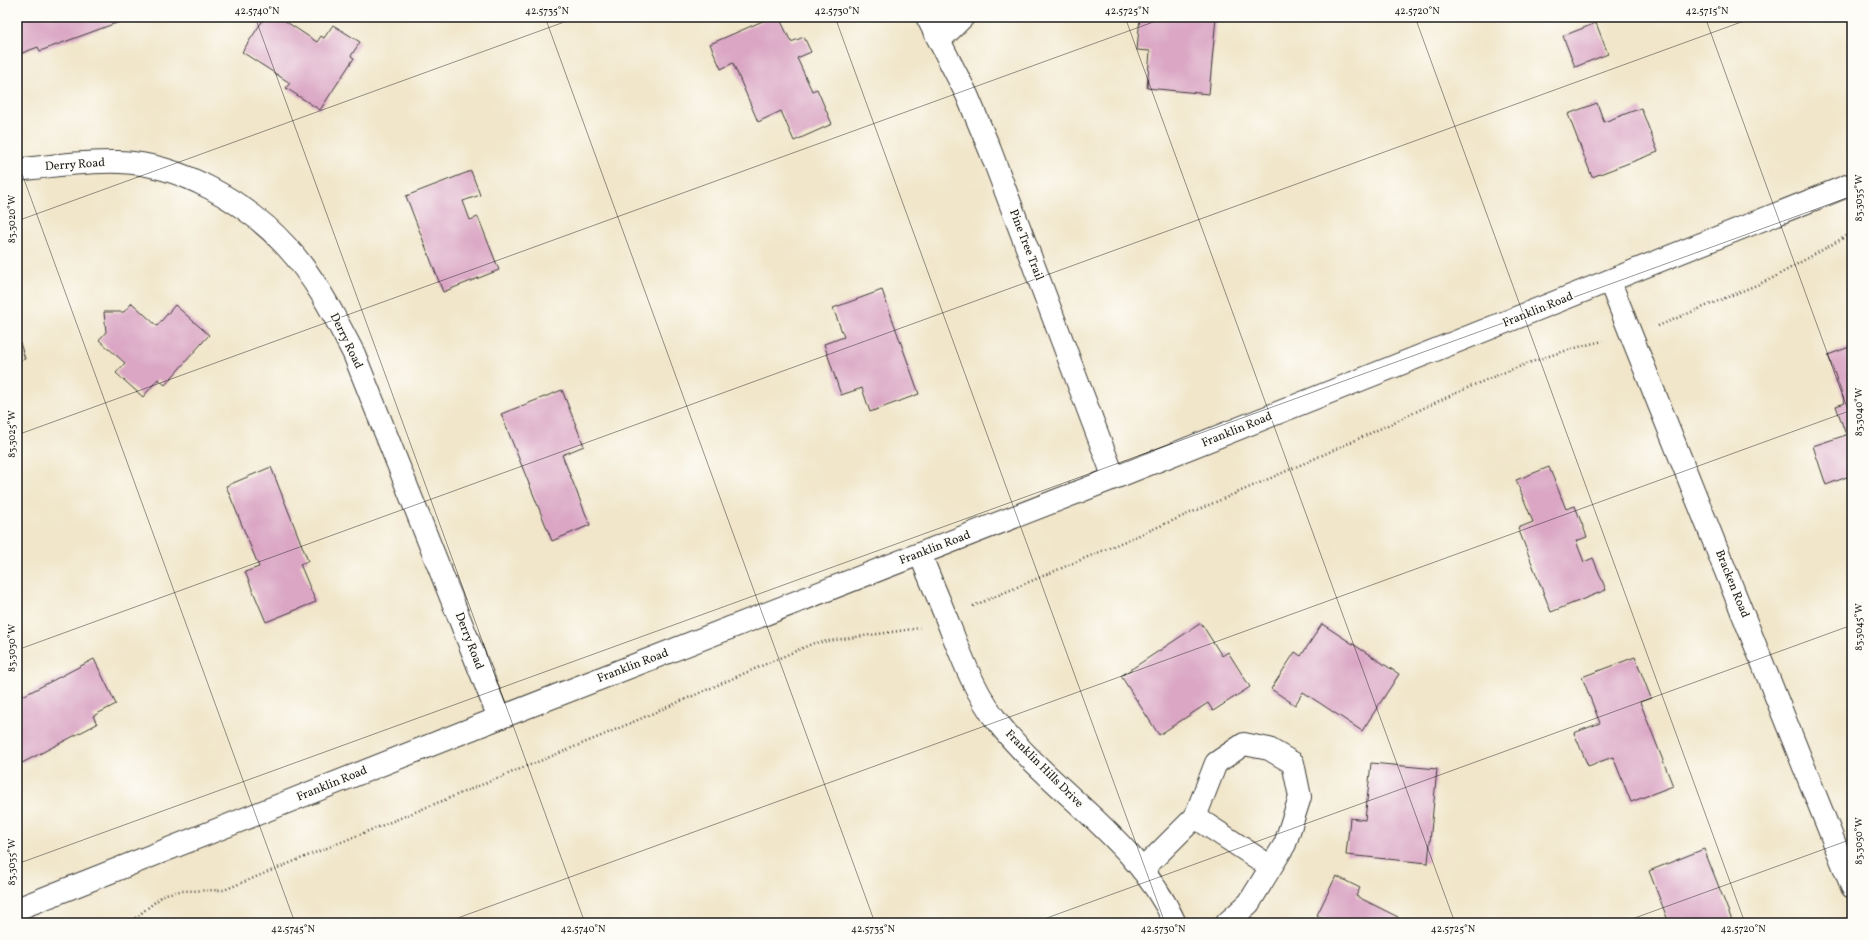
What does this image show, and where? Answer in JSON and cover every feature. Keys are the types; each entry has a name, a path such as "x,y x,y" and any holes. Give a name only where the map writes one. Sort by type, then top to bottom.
{"street":[{"name":"Pine Tree Trail","path":"927,17 967,95 990,150 1114,478"},
{"path":"940,40 963,17"},
{"name":"Derry Road","path":"17,170 67,164 121,162 162,169 206,186 234,203 263,224 287,246 311,279 336,318 354,354 499,718"},
{"name":"Franklin Road","path":"17,909 499,718 1114,478 1610,282 1852,184"},
{"name":"Bracken Road","path":"1610,282 1852,887"},
{"name":"Franklin Hills Drive","path":"920,554 965,664 980,695 998,723 1020,749 1110,833 1142,870 1170,911 1175,923"},
{"path":"1142,870 1195,817 1216,763 1244,744 1269,748 1292,763 1300,797 1286,844 1248,903 1227,923"},
{"path":"1195,817 1271,867"}],"path":[{"path":"1654,328 1771,279 1852,233"},
{"path":"971,607 1336,449 1459,392 1565,350 1610,339"},
{"path":"129,923 165,894 180,891 224,890 601,736 814,643 914,630 926,626"}],"building":[{"path":"17,17 117,17 119,22 40,51 38,47 17,55"},
{"path":"265,17 279,17 317,42 321,36 324,38 333,25 360,42 351,56 354,58 320,110 286,88 290,83 242,52"},
{"path":"772,17 779,17 791,42 804,37 811,52 797,58 812,91 817,89 832,124 794,141 781,111 758,122 733,63 721,69 710,44"},
{"path":"1140,17 1216,17 1209,94 1147,88 1150,51 1137,50"},
{"path":"1596,23 1608,54 1575,67 1563,36"},
{"path":"1597,103 1604,122 1641,108 1658,152 1592,177 1568,114"},
{"path":"471,171 480,195 463,201 470,220 478,217 499,270 443,292 406,196"},
{"path":"882,290 919,394 870,412 862,388 841,395 824,344 844,337 833,308"},
{"path":"132,303 157,326 175,305 209,335 165,385 158,379 143,397 116,373 125,363 99,340 106,332 104,312 124,312"},
{"path":"17,333 25,359 17,361"},
{"path":"1852,346 1852,475 1826,485 1813,446 1846,435 1836,406 1845,403 1828,355"},
{"path":"562,390 584,446 562,455 590,525 552,541 501,414"},
{"path":"271,467 308,561 300,564 316,602 266,622 245,572 259,567 226,486"},
{"path":"1549,467 1566,509 1575,506 1587,537 1576,541 1584,562 1593,558 1606,590 1551,612 1518,528 1533,522 1516,480"},
{"path":"1201,623 1222,656 1228,652 1250,687 1213,711 1208,703 1159,735 1121,676"},
{"path":"1322,624 1399,674 1362,731 1303,692 1295,705 1271,689 1295,652 1301,656"},
{"path":"1635,657 1651,698 1640,702 1673,786 1631,802 1613,757 1588,766 1574,733 1600,723 1582,677"},
{"path":"94,659 116,704 93,716 97,724 22,763 17,753 17,685 23,696"},
{"path":"1371,763 1437,769 1428,863 1346,855 1350,818 1365,820"},
{"path":"1704,849 1733,923 1669,923 1649,871"},
{"path":"1336,876 1360,888 1356,896 1398,917 1395,923 1325,923 1327,920 1317,915"}]}
